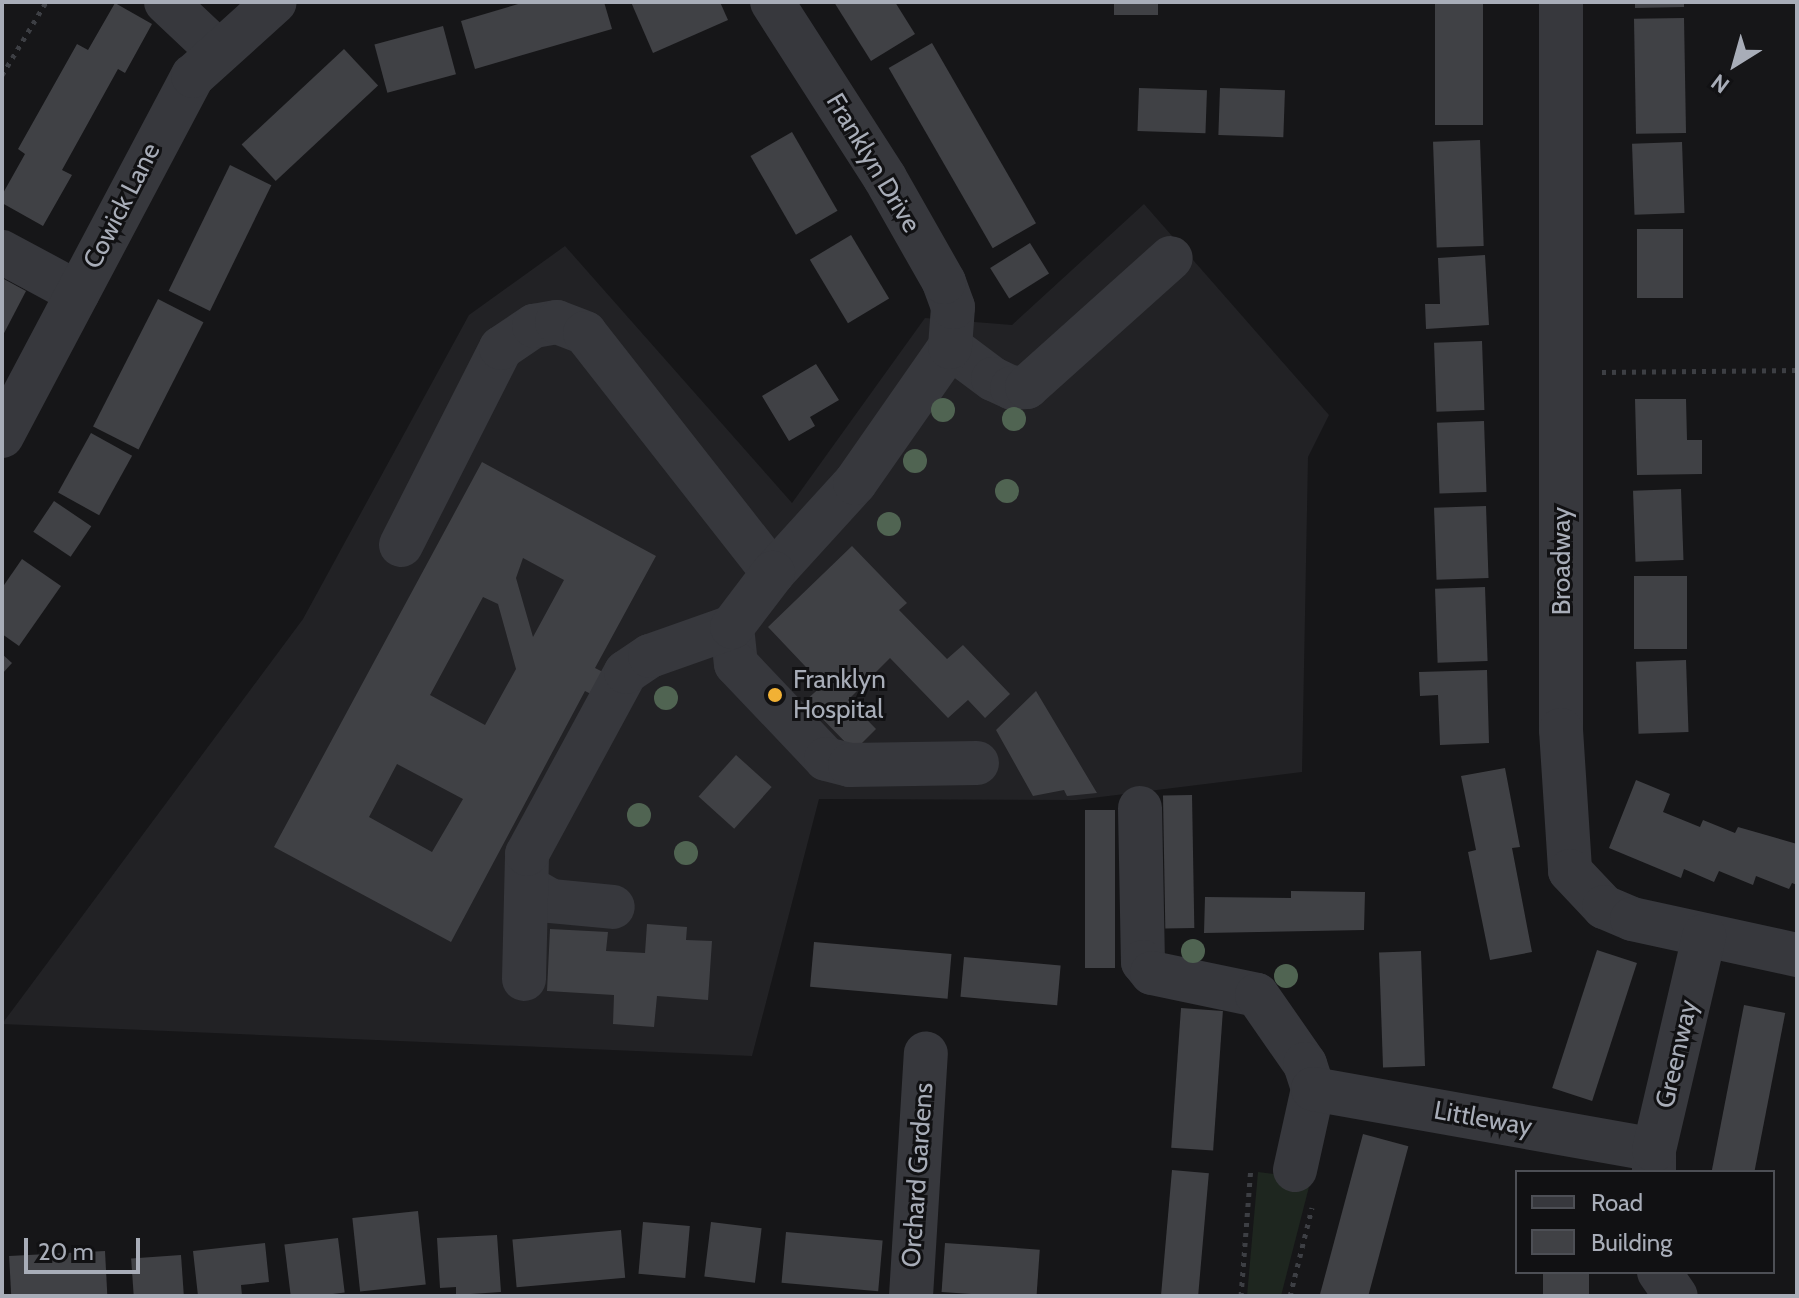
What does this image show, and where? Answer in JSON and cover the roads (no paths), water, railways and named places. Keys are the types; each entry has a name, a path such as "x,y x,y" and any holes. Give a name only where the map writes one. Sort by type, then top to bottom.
{"street":[{"path":"166,2 218,51"},
{"name":"Cowick Lane","path":"2,436 161,129 193,76 275,2"},
{"name":"Franklyn Drive","path":"772,2 885,178 944,282 953,307 952,340"},
{"name":"Broadway","path":"1561,2 1561,730 1570,871 1604,907 1632,919 1797,955"},
{"path":"2,252 78,293"},
{"path":"524,979 527,854 626,672 650,656 732,627 773,573 855,483 952,340 993,379 1012,388 1027,387 1171,258"},
{"path":"401,545 501,348 534,326 557,322 585,333 611,362 773,573"},
{"path":"732,627 736,664 826,759 850,765 977,763"},
{"path":"1140,808 1143,962 1152,973 1257,995 1305,1064 1313,1089 1295,1170"},
{"path":"527,887 551,901 613,907"},
{"name":"Greenway","path":"1654,1161 1704,936"},
{"name":"Orchard Gardens","path":"911,1296 926,1053"},
{"name":"Littleway","path":"1313,1089 1654,1161"},
{"path":"1660,1274 1676,1296"}],"place":[{"name":"Franklyn Hospital","path":"775,695"}]}
